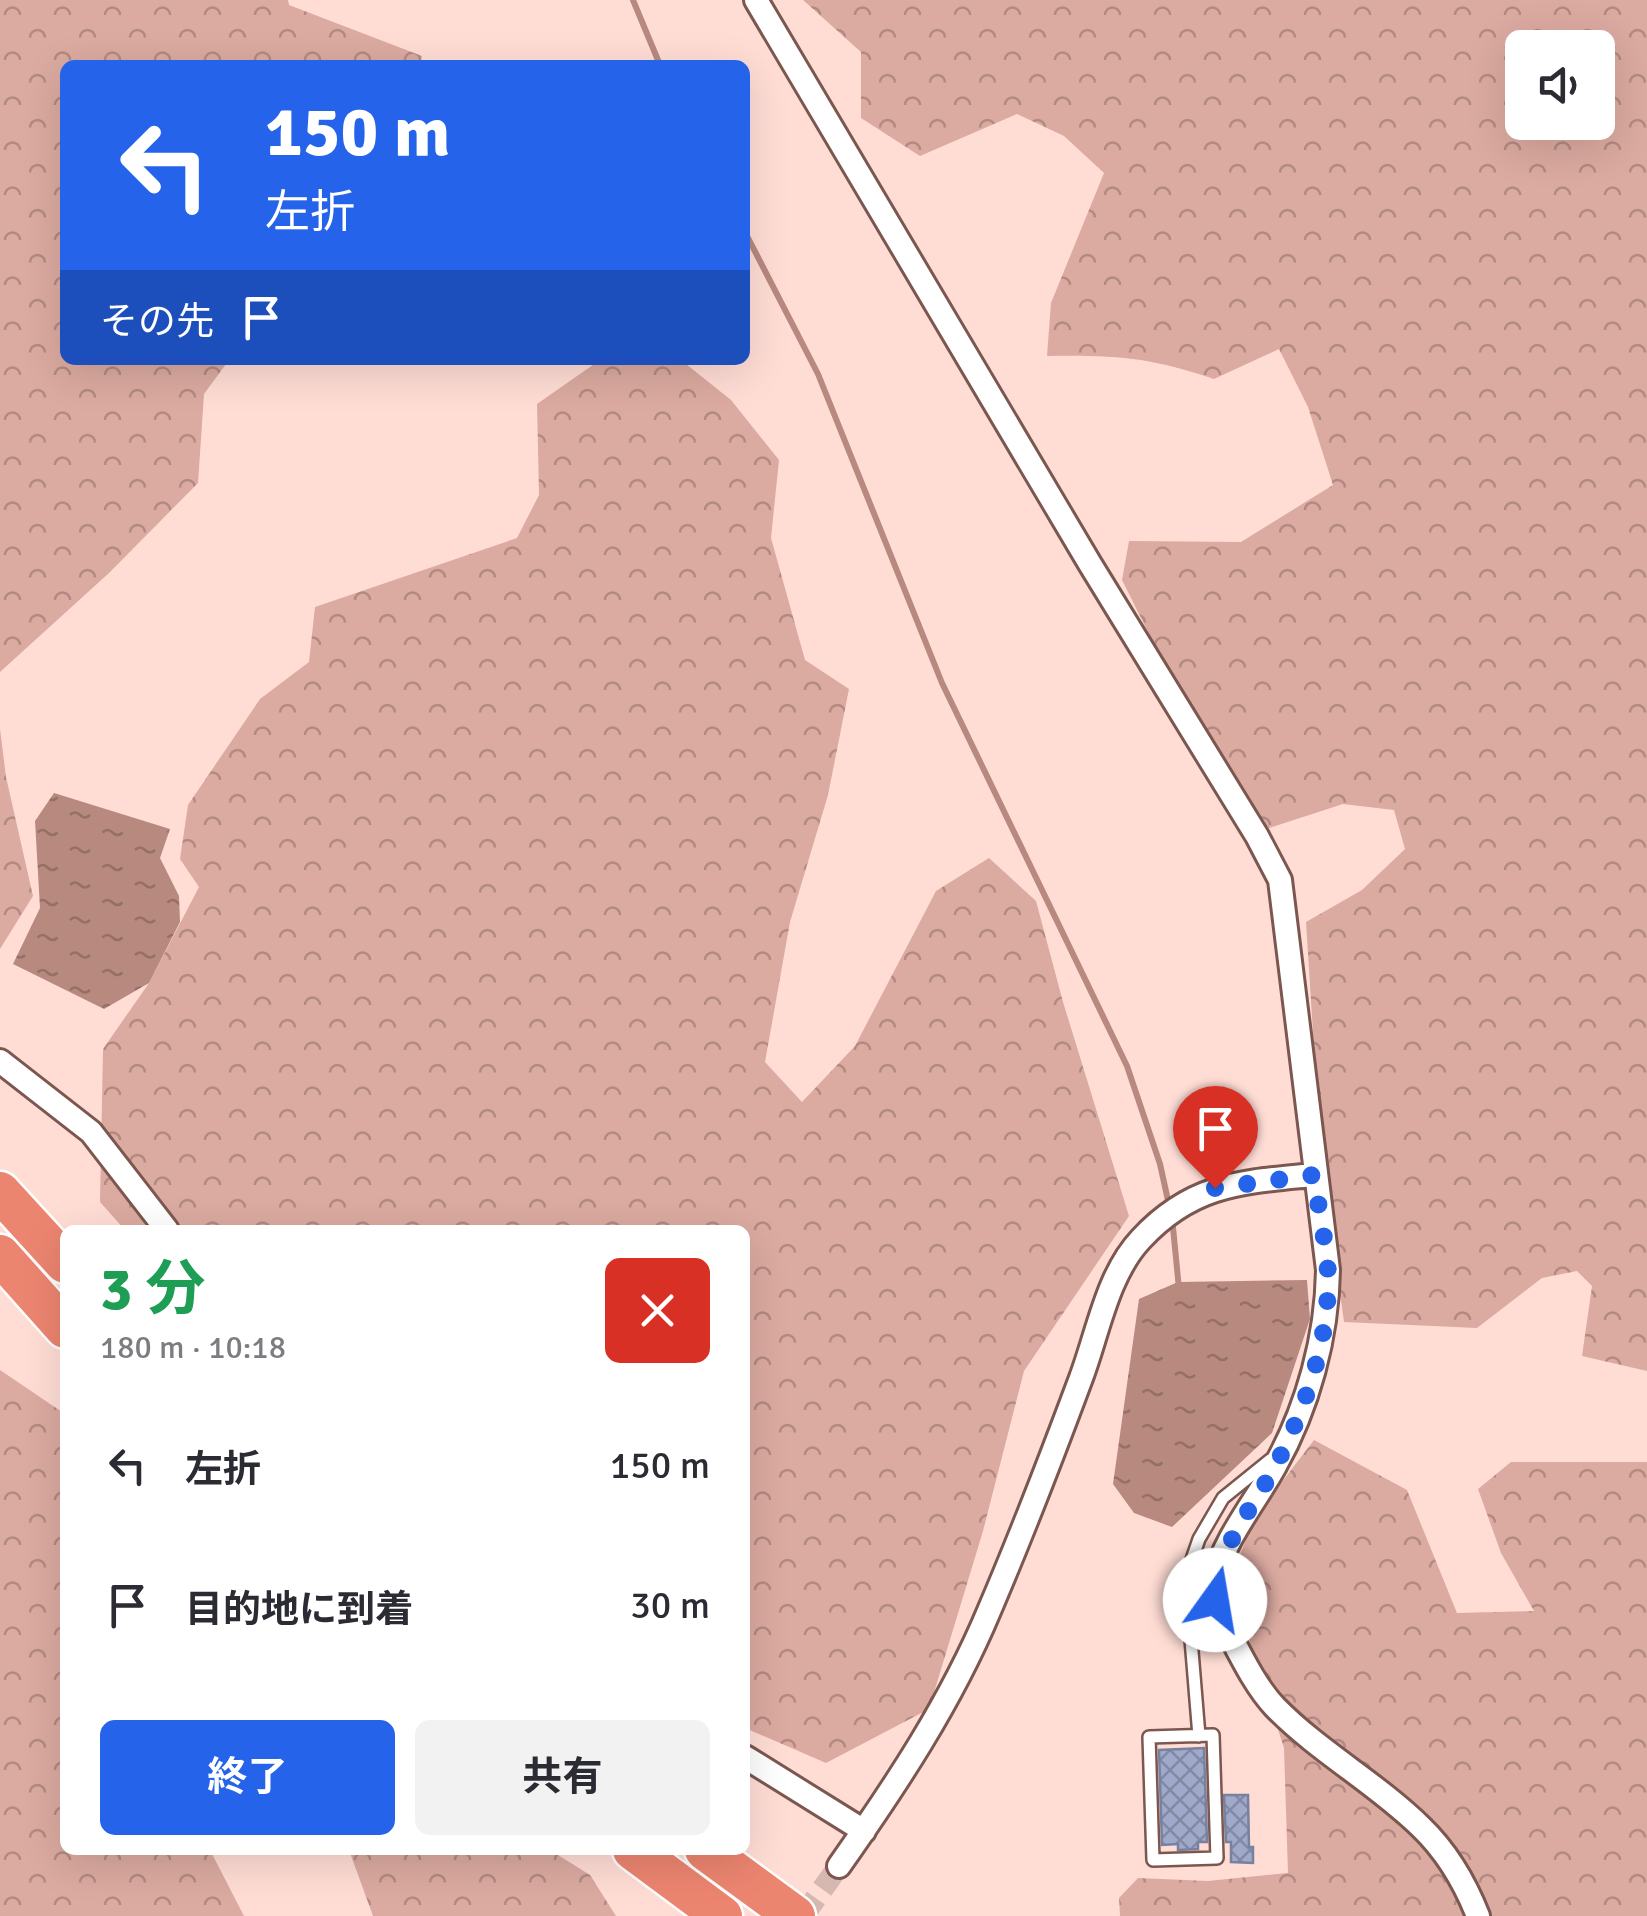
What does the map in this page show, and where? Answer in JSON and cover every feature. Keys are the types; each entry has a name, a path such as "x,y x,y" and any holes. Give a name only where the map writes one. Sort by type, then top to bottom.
{"highway":[{"path":"0,1192 60,1258"},
{"path":"0,1255 60,1322"},
{"path":"640,1855 722,1916"},
{"path":"712,1855 795,1916"}],"street":[{"path":"756,0 1090,564 1258,836 1280,880 1328,1270 1327,1311 1304,1399 1284,1448 1232,1540 1216,1578 1215,1600 1225,1625 1272,1704 1307,1737 1360,1774 1422,1828 1463,1882 1478,1916"},
{"path":"0,1061 91,1132 162,1225"},
{"path":"840,1866 942,1710 989,1612 1112,1288 1139,1241 1177,1207 1215,1188 1314,1175"},
{"path":"750,1760 864,1831"}],"lane":[{"path":"1199,1736 1188,1603 1189,1568 1199,1539 1224,1498 1284,1448"},
{"path":"1199,1736 1214,1736 1217,1858 1153,1860 1149,1737 1199,1736"}],"green space":[{"path":"0,0 288,0 289,5 422,56 421,60 60,60 60,365 225,365 204,394 198,483 109,573 0,672"},
{"path":"803,0 1647,0 1647,1371 1582,1356 1592,1286 1577,1271 1542,1278 1477,1328 1344,1322 1320,1143 1306,922 1362,890 1405,849 1394,810 1343,804 1260,831 1166,668 1122,580 1129,541 1241,542 1333,485 1308,407 1279,349 1214,379 1132,359 1047,356 1051,303 1104,173 1064,136 1017,114 920,156 861,118 861,52"},
{"path":"593,365 687,365 731,400 779,460 771,538 805,660 849,689 828,795 790,922 765,1062 802,1102 855,1046 936,891 989,858 1036,901 1129,1216 1024,1371 983,1531 929,1709 826,1763 750,1730 750,1225 121,1225 100,1202 103,1049 149,983 199,887 180,859 188,805 260,699 309,662 315,607 517,538 539,495 537,404"},
{"path":"0,729 6,777 33,896 0,949"},
{"path":"0,1370 60,1411 60,1855 213,1855 244,1916 0,1916"},
{"path":"1314,1440 1407,1490 1457,1613 1534,1611 1501,1553 1478,1489 1511,1462 1647,1462 1647,1916 1120,1916 1119,1898 1138,1878 1208,1881 1288,1873 1284,1748 1230,1580 1255,1517"},
{"path":"351,1855 558,1855 590,1875 616,1916 373,1916"}],"water":[{"path":"54,793 170,829 160,858 179,896 180,922 149,983 104,1009 13,964 40,908 35,821"},
{"path":"1307,1280 1310,1319 1272,1433 1172,1527 1134,1513 1113,1484 1139,1299 1178,1282"}],"building":[{"path":"1204,1748 1207,1842 1198,1842 1198,1849 1178,1850 1178,1844 1162,1845 1159,1750"},
{"path":"1224,1795 1248,1795 1253,1863 1231,1862"}],"waterway":[{"path":"633,0 658,60"},
{"path":"750,242 818,374 942,683 1127,1066 1160,1164 1169,1205"},
{"path":"1172,1217 1179,1289"}],"tunnel":[{"path":"803,1916 839,1866"}],"route":[{"path":"1215,1188 1314,1175 1328,1270 1326,1326 1304,1399 1276,1465 1232,1540 1216,1578 1215,1600"}]}
